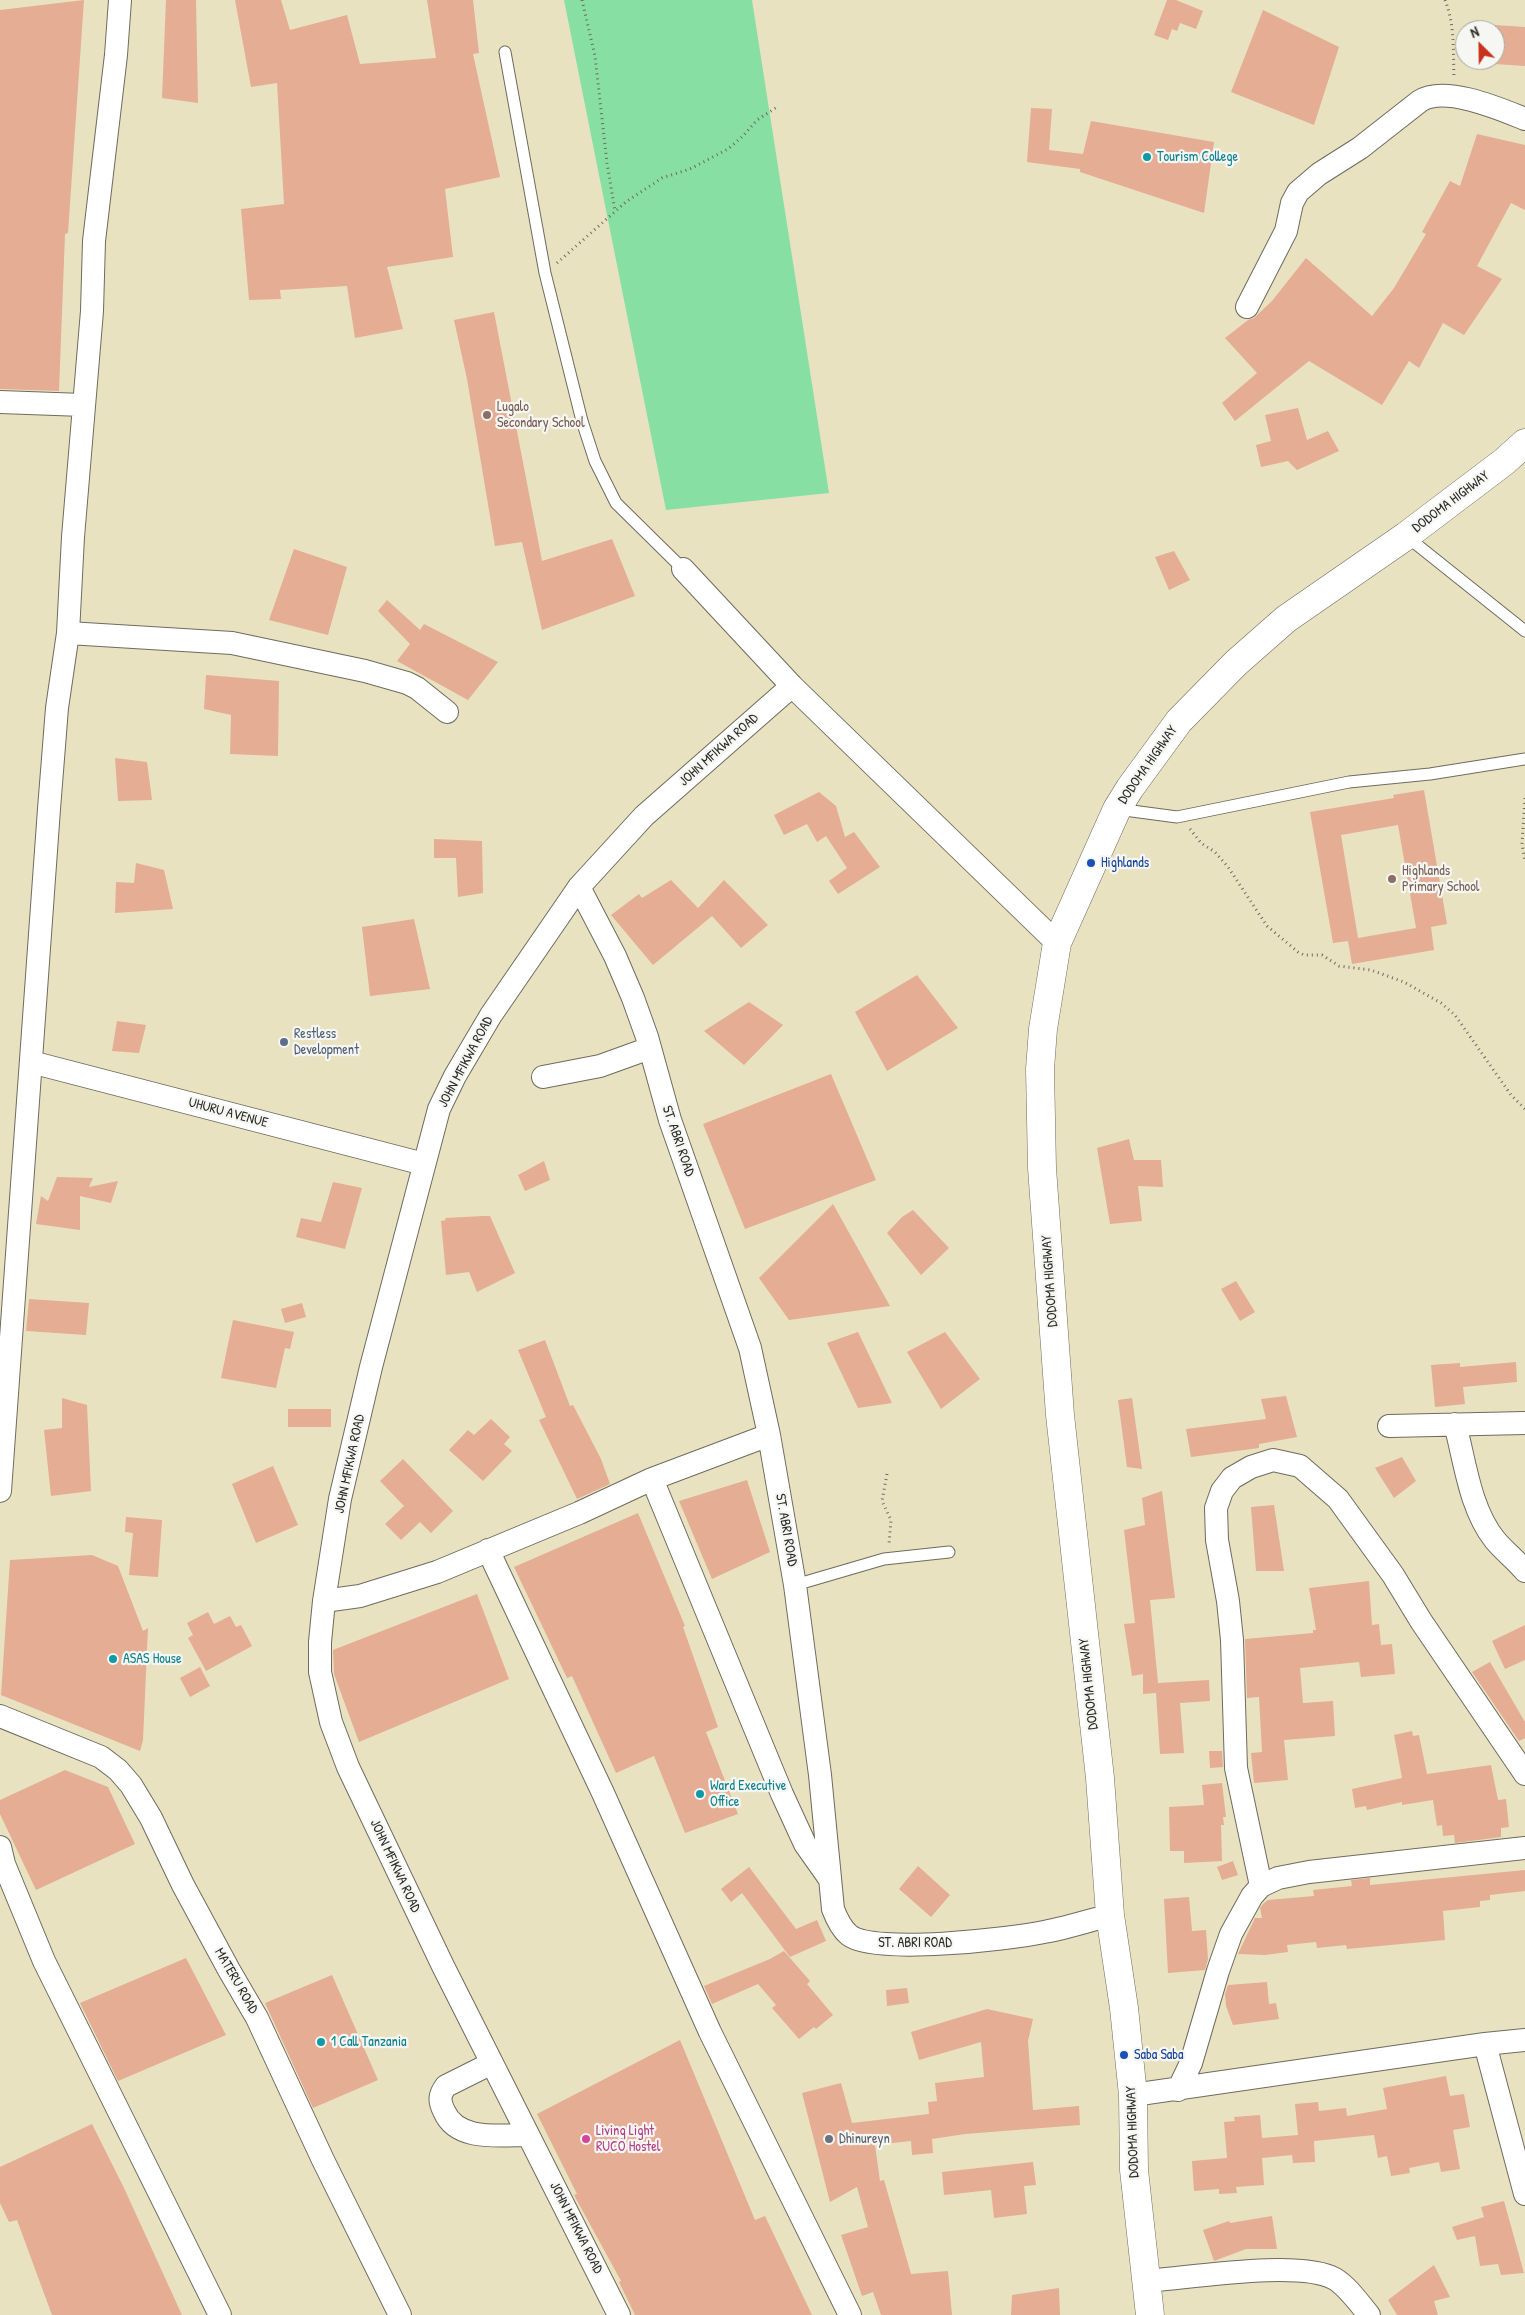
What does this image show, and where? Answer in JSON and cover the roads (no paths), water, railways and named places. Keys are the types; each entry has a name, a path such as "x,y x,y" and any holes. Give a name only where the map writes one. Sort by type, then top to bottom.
{"highway":[{"name":"DODOMA HIGHWAY","path":"1150,2315 1134,2170 1133,2095 1124,2008 1110,1915 1100,1778 1060,1415 1042,1160 1040,1069 1043,1029 1057,943 1118,809 1130,788 1178,721 1236,663 1286,619 1406,536 1505,461 1525,443"}],"street":[{"path":"0,1490 7,1294 31,1062 53,754 68,633 82,405 92,311 94,241 116,55 120,0"},
{"path":"1247,307 1286,231 1294,198 1304,185 1391,125 1424,98 1455,96 1525,119"},
{"path":"0,402 82,405"},
{"path":"683,569 792,686 1057,943"},
{"path":"68,633 232,643 365,671 407,683 417,688 447,712"},
{"name":"JOHN MFIKWA ROAD","path":"620,2315 443,1966 357,1784 331,1722 320,1672 320,1642 324,1601 340,1499 372,1367 439,1109 455,1076 491,1014 580,887 644,816 792,686"},
{"name":"ST. ABRI ROAD","path":"580,887 615,956 650,1048 670,1120 750,1348 769,1435 795,1585 820,1775 833,1909 836,1916 849,1934 868,1943 945,1944 1044,1932 1110,1915"},
{"path":"543,1077 600,1066 650,1048"},
{"name":"UHURU AVENUE","path":"31,1062 424,1164"},
{"path":"1389,1426 1525,1423"},
{"path":"1455,1424 1473,1496 1483,1520 1495,1540 1525,1571"},
{"path":"324,1601 360,1596 437,1572 579,1513 652,1479 769,1435"},
{"path":"1261,1886 1236,1768 1232,1640 1228,1601 1217,1540 1216,1508 1222,1491 1232,1478 1251,1467 1274,1460 1300,1466 1338,1499 1393,1575 1420,1621 1525,1774"},
{"path":"652,1479 782,1794 805,1844 830,1878"},
{"path":"488,1550 603,1793 710,2032 850,2315"},
{"name":"MATERU ROAD","path":"0,1716 101,1757 118,1770 131,1785 151,1818 183,1885 229,1970 258,2018 327,2168 400,2315"},
{"path":"0,1847 4,1864 44,1961 220,2315"},
{"path":"1178,2090 1191,2063 1231,1934 1252,1896 1261,1886 1278,1878 1309,1872 1525,1848"},
{"path":"1133,2095 1178,2090 1485,2044 1525,2040"},
{"path":"1485,2044 1525,2194"},
{"path":"492,2063 462,2076 446,2086 441,2092 440,2102 448,2120 457,2128 473,2134 528,2135"},
{"path":"1146,2282 1284,2270 1318,2274 1335,2279 1369,2315"}],"lane":[{"path":"505,52 546,273 582,421 596,461 616,503 683,569"},
{"path":"1406,536 1525,631"},
{"path":"1118,809 1177,816 1348,782 1430,774 1525,760"},
{"path":"795,1585 884,1559 949,1552"}],"place":[{"name":"Tourism College","path":"1147,157"},
{"name":"Lugalo Secondary School","path":"487,415"},
{"name":"Highlands","path":"1091,863"},
{"name":"Highlands Primary School","path":"1392,879"},
{"name":"Restless Development","path":"284,1042"},
{"name":"ASAS House","path":"113,1659"},
{"name":"Ward Executive Office","path":"700,1794"},
{"name":"1 Call Tanzania","path":"321,2042"},
{"name":"Saba Saba","path":"1124,2055"},
{"name":"Living Light RUCO Hostel","path":"586,2139"},
{"name":"Dhinureyn","path":"829,2139"}]}
